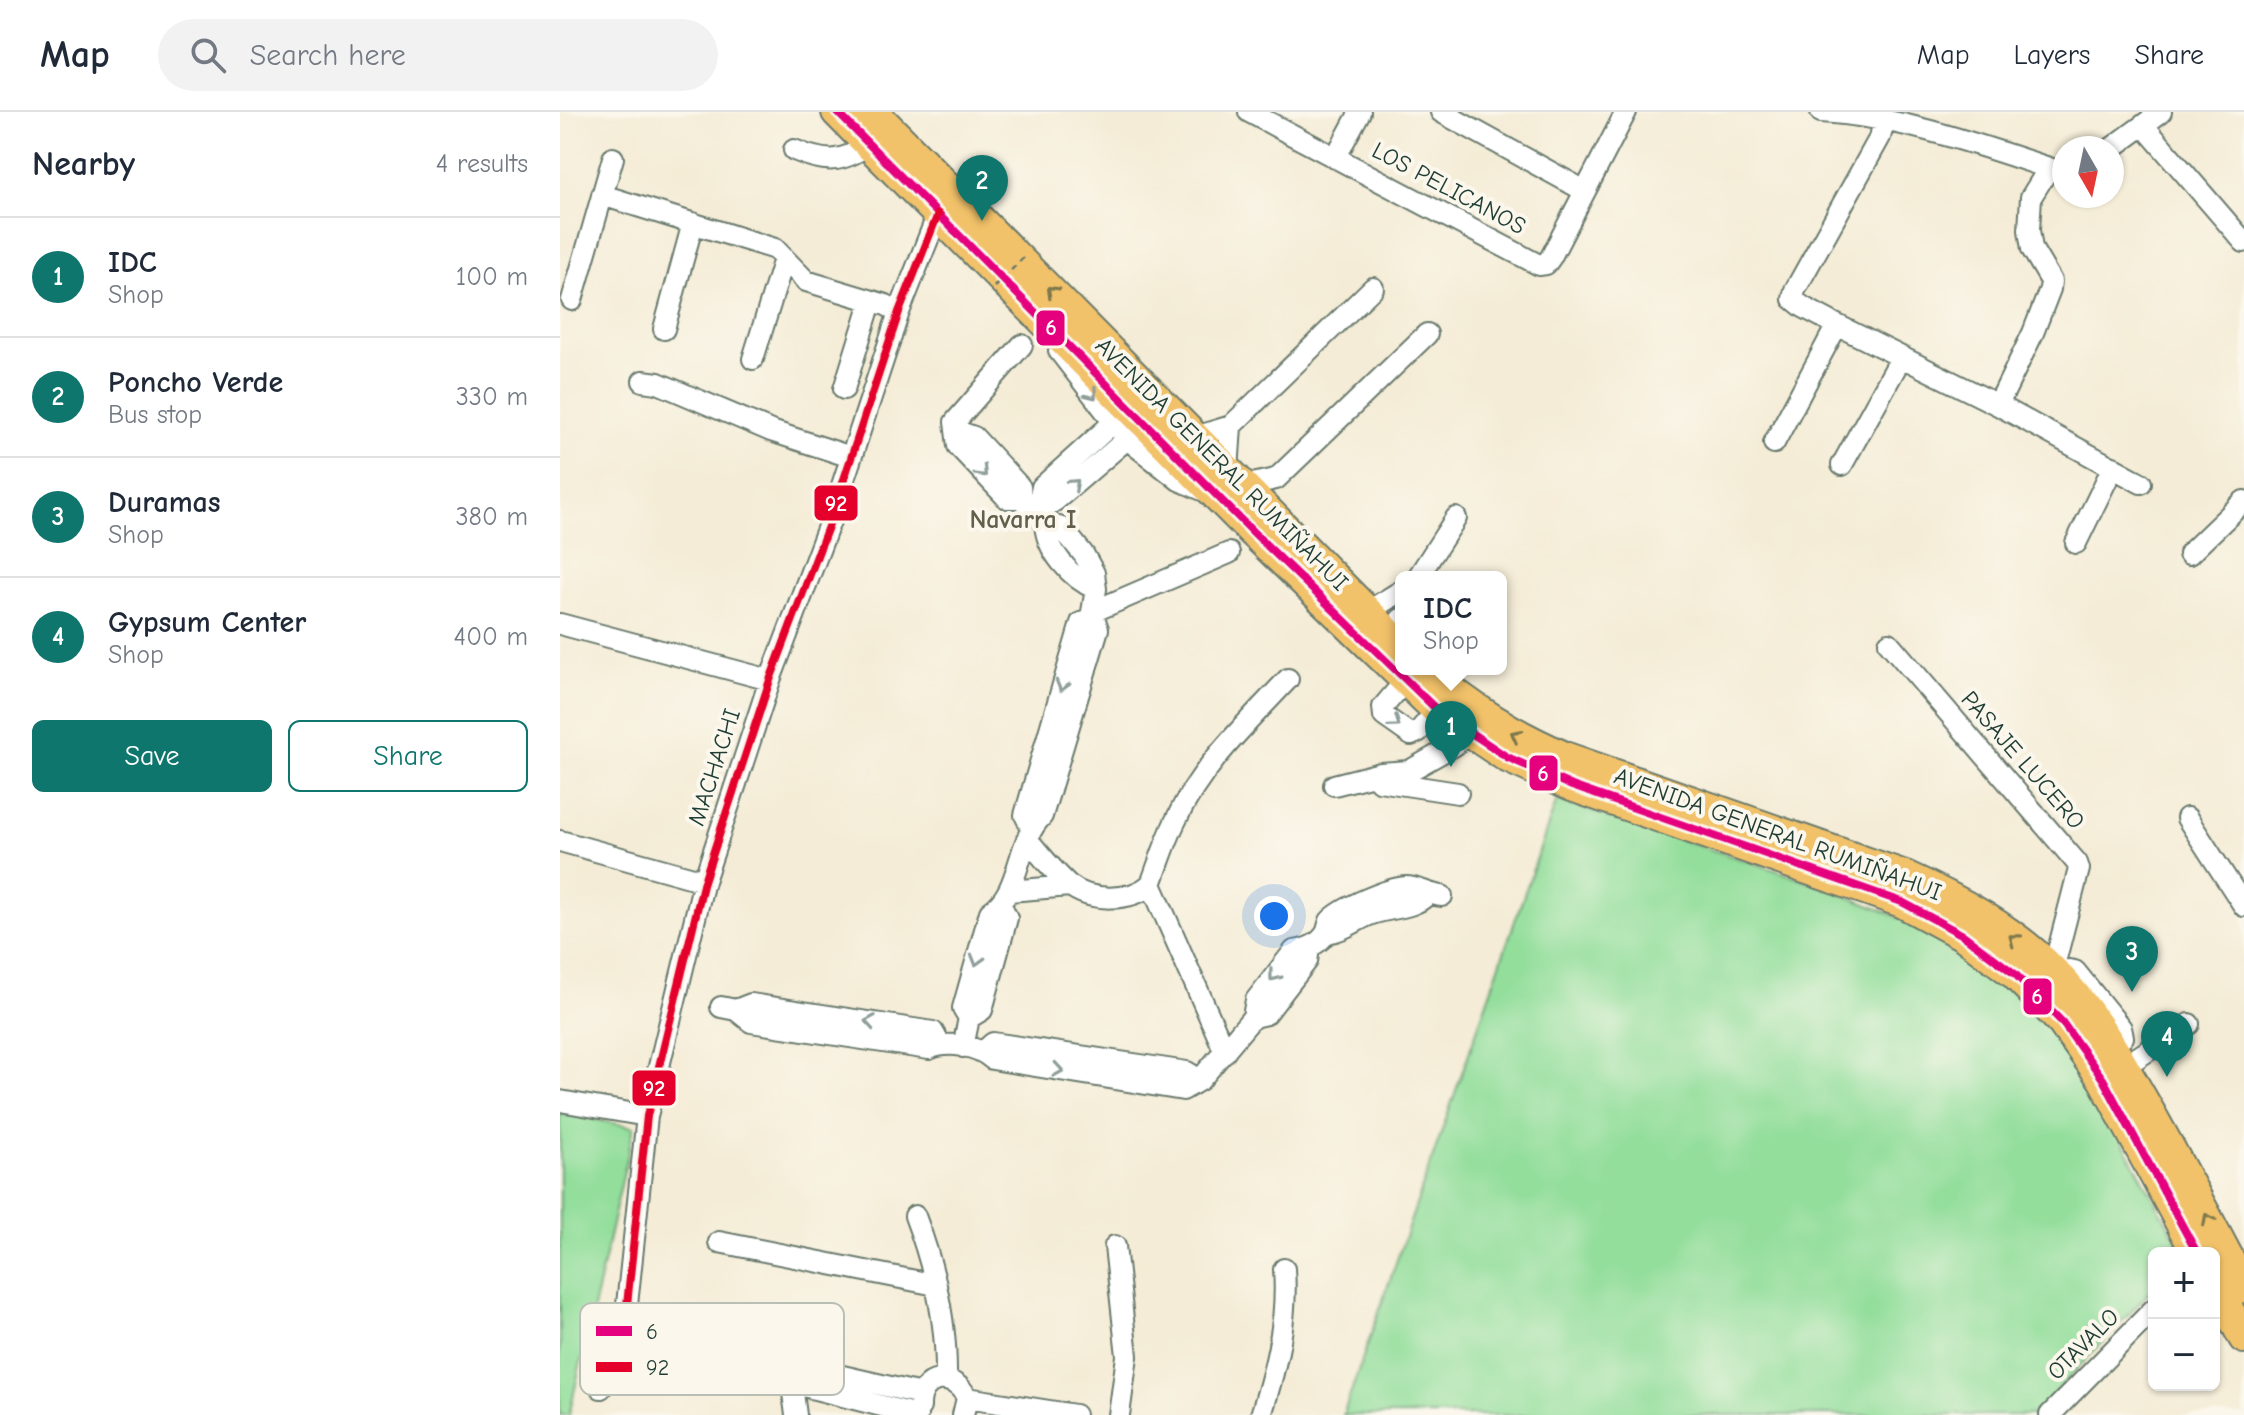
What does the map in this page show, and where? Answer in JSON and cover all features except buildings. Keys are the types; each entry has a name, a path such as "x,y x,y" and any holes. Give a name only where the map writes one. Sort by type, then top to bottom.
{"highway":[{"name":"AVENIDA GENERAL RUMIÑAHUI","path":"837,112 1051,329 1229,484 1275,518 1367,612 1395,632"},
{"name":"AVENIDA GENERAL RUMIÑAHUI","path":"873,112 1195,437 1229,484 1395,654"},
{"name":"AVENIDA GENERAL RUMIÑAHUI","path":"1415,675 1437,710 1507,757 1572,786 1902,902 1963,935 2040,997 2077,1042 2103,1079 2194,1247"},
{"name":"AVENIDA GENERAL RUMIÑAHUI","path":"1415,675 1524,740 1567,758 1858,859 1945,894 1990,920 2055,973 2098,1026 2190,1184 2244,1288"},
{"path":"2220,1295 2244,1338"}],"street":[{"name":"LOS PELICANOS","path":"1249,112 1539,265 1546,264 1551,257 1585,191"},
{"path":"1335,158 1360,112"},
{"path":"1441,112 1585,191 1626,112"},
{"path":"1821,112 1885,119 2052,168"},
{"path":"2124,140 2161,112"},
{"path":"1885,119 1880,137 1795,290 1794,300 2141,483"},
{"path":"2144,126 2244,242"},
{"path":"794,150 833,161 869,144"},
{"path":"572,300 613,158"},
{"path":"1998,405 2033,333 2050,289 2051,281 2032,249 2029,230 2031,197 2052,175"},
{"path":"602,195 775,249 806,281 899,312"},
{"name":"MACHACHI","path":"627,1303 647,1116 704,881 770,680 832,516 899,312 938,214"},
{"path":"664,329 693,223"},
{"path":"753,359 784,259"},
{"path":"1195,437 1231,426 1373,288"},
{"path":"844,389 871,302"},
{"path":"1774,443 1837,325"},
{"path":"1051,329 1064,361 1127,439 1179,480 1229,484 1276,479 1427,334"},
{"path":"963,1047 969,1018 982,1010 1007,918 1005,898 1029,833 1042,816 1098,629 1092,616 1096,589 1094,573 1084,555 1062,528 1041,517 1021,498 1007,498 958,446 956,419 1022,345"},
{"path":"1842,465 1901,358"},
{"path":"643,381 667,386 771,431 851,457"},
{"path":"1041,517 1042,487 1114,422"},
{"path":"1229,484 1231,426"},
{"path":"1041,517 1056,500 1127,439"},
{"path":"2076,543 2113,467"},
{"path":"1275,518 1276,479"},
{"path":"2189,554 2244,501"},
{"path":"1422,571 1456,518"},
{"path":"1092,616 1229,553"},
{"path":"1367,612 1395,595"},
{"path":"560,624 770,680"},
{"name":"PASAJE LUCERO","path":"1889,643 2077,863 2079,869 2055,973"},
{"path":"1415,675 1383,707 1384,716 1411,735 1418,732 1437,710"},
{"path":"1029,833 1070,886 1087,894 1108,898 1144,891 1151,884 1177,818 1204,775 1288,679"},
{"path":"1334,785 1381,773 1409,771 1455,745 1468,732"},
{"path":"1359,779 1458,793"},
{"path":"2187,818 2244,906"},
{"path":"560,841 704,881"},
{"path":"1151,884 1225,1052"},
{"path":"1005,898 1070,886"},
{"path":"729,1009 751,1004 933,1032 940,1044 984,1051 993,1043 1187,1072 1200,1080 1253,1017 1256,1000 1294,951 1309,949 1326,933 1339,932 1369,915 1435,895"},
{"path":"2118,1057 2189,1024"},
{"path":"560,1101 647,1116"},
{"path":"915,1216 932,1262 947,1342 946,1379"},
{"path":"719,1242 936,1285"},
{"path":"1115,1246 1127,1356 1119,1415"},
{"path":"1261,1415 1276,1365 1286,1297 1284,1269"},
{"name":"OTAVALO","path":"2050,1415 2148,1315"},
{"path":"844,1388 921,1408 931,1382 946,1379 959,1385 965,1408"},
{"path":"794,1395 796,1415"},
{"path":"965,1408 990,1415"},
{"path":"965,1408 1075,1415"}],"path":[{"path":"994,287 1028,253"}],"green space":[{"path":"1557,800 1809,881 1921,926 1978,960 2031,1005 2075,1057 2181,1247 2148,1247 2148,1293 2034,1415 1343,1415"},
{"path":"560,1113 634,1127 594,1303 580,1303 580,1366 569,1415 560,1415"}],"transit line":[{"name":"6","path":"837,112 1253,532 1395,669"},
{"name":"92","path":"627,1303 647,1116 704,881 770,680 832,516 899,312 938,214"},
{"name":"6","path":"1401,675 1437,710 1507,757 1572,786 1902,902 1963,935 2015,974 2062,1022 2103,1079 2194,1247"}],"place":[{"name":"Poncho Verde","path":"982,221"},
{"name":"IDC","path":"1451,767"},
{"name":"Duramas","path":"2132,992"},
{"name":"Gypsum Center","path":"2167,1077"}],"district":[{"name":"Navarra I","path":"1023,520"}]}
